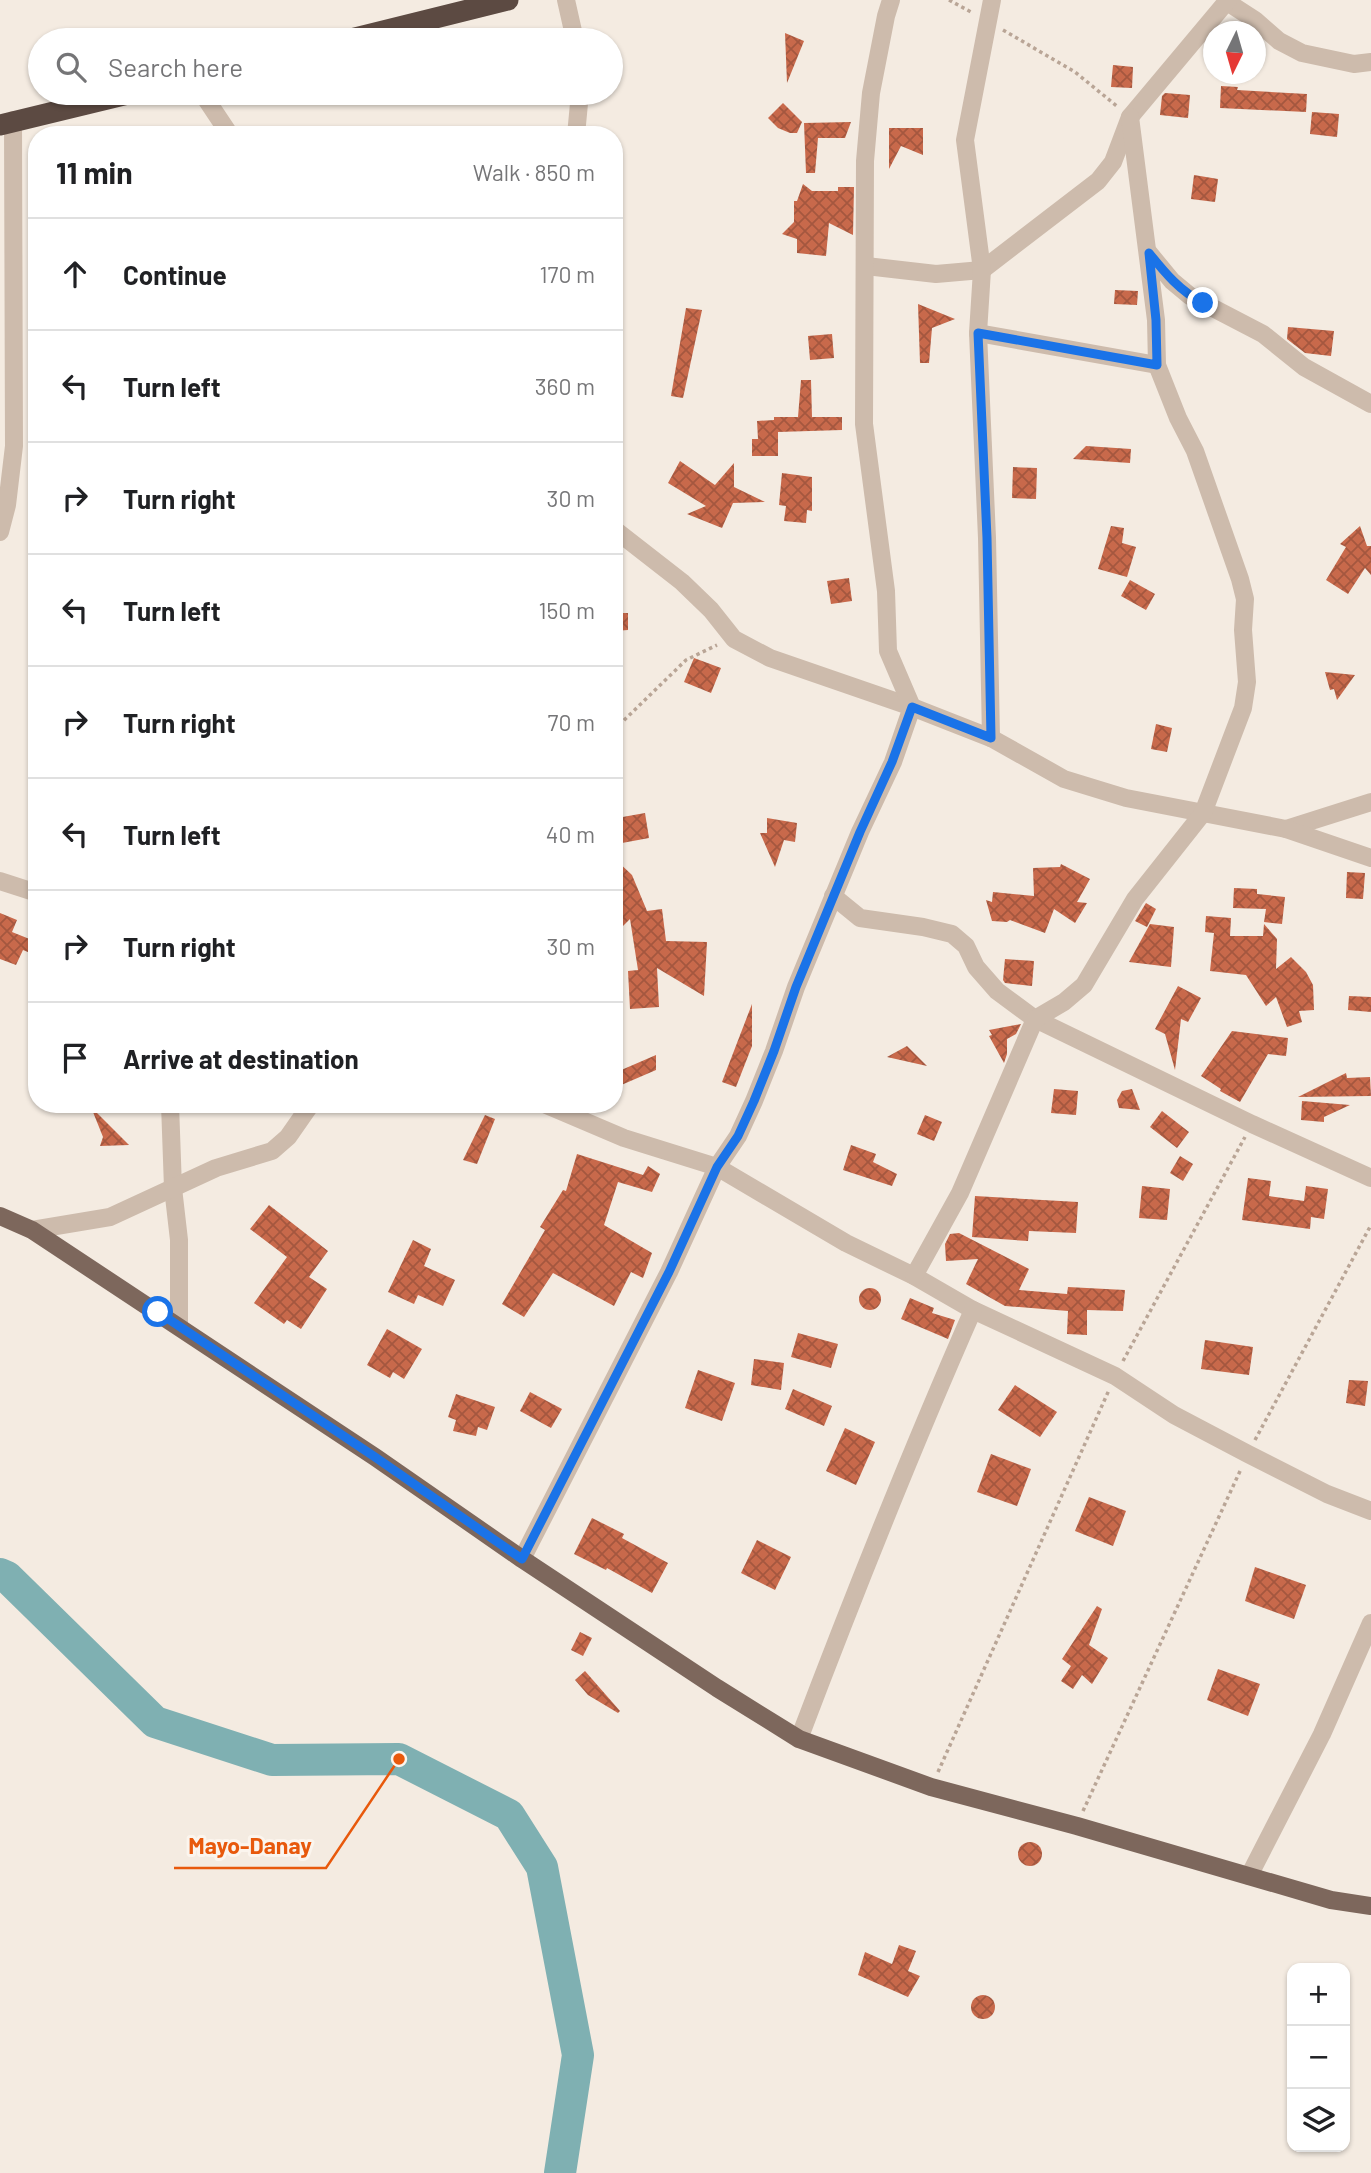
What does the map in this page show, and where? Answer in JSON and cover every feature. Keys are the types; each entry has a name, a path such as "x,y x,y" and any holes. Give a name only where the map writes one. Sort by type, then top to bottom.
{"highway":[{"path":"395,28 508,0"},
{"path":"7,123 82,105"}],"main road":[{"path":"0,1216 32,1230 179,1326 522,1559 799,1739 931,1787 1077,1826 1331,1900 1371,1906"}],"street":[{"path":"566,0 572,28"},
{"path":"522,1559 669,1272 717,1167 738,1136 774,1051 796,987 892,762 912,707 888,651 886,591 864,424 865,161 871,93 891,0"},
{"path":"991,738 987,538 978,333 982,270 965,140 992,0"},
{"path":"866,266 936,274 982,270 1098,181 1113,162 1130,117 1227,1 1279,41 1302,53 1354,64 1371,62"},
{"path":"210,105 224,126"},
{"path":"577,126 579,105"},
{"path":"914,1276 960,1193 1035,1019 1064,1002 1084,985 1135,899 1203,813 1243,708 1247,682 1243,618 1245,600 1195,451 1178,418 1157,365 1156,320 1149,253 1130,117"},
{"path":"0,532 7,505 14,446 7,123"},
{"path":"1149,253 1172,281 1190,296 1263,334 1304,368 1371,404"},
{"path":"978,333 1157,365"},
{"path":"623,536 682,582 711,610 734,639 770,658 912,707 991,738 1064,779 1126,798 1286,829 1371,858"},
{"path":"1286,829 1371,802"},
{"path":"0,881 28,890"},
{"path":"833,897 860,918 951,934 966,946 976,967 997,991 1035,1019 1371,1178"},
{"path":"170,1113 173,1188 179,1240 179,1326"},
{"path":"32,1230 110,1217 216,1168 272,1151 288,1137 305,1113"},
{"path":"565,1113 624,1138 717,1167 846,1242 974,1310 1115,1376 1174,1415 1327,1494 1371,1511"},
{"path":"799,1739 863,1570 926,1417 974,1310"},
{"path":"1249,1876 1322,1734 1371,1623"}],"path":[{"path":"949,0 1075,72 1130,117"},
{"path":"623,721 686,660 734,639"},
{"path":"931,1787 1115,1376 1252,1124"},
{"path":"1077,1826 1248,1454 1371,1225"}],"building":[{"path":"785,33 804,41 787,83"},
{"path":"1113,65 1133,67 1132,88 1111,87"},
{"path":"1221,86 1238,87 1237,90 1307,94 1306,112 1220,108"},
{"path":"1165,93 1190,95 1188,118 1160,115 1162,96"},
{"path":"783,103 802,122 797,133 778,128 768,118"},
{"path":"1312,112 1339,114 1337,137 1310,134"},
{"path":"851,122 845,138 818,138 815,173 806,173 804,123"},
{"path":"889,128 923,128 923,155 901,146 889,169"},
{"path":"1194,175 1218,179 1215,202 1191,199"},
{"path":"803,184 812,191 838,191 838,187 854,187 853,235 829,223 826,256 797,253 797,239 782,234 794,222 794,201 797,201"},
{"path":"1115,290 1138,291 1137,305 1114,304"},
{"path":"918,304 955,319 932,328 929,363 920,363"},
{"path":"686,308 702,310 683,398 671,396"},
{"path":"1288,327 1334,331 1331,356 1305,353 1287,339"},
{"path":"832,334 834,358 810,360 808,336"},
{"path":"801,380 811,380 812,417 842,417 842,430 778,432 778,456 752,456 752,439 758,439 757,421 774,420 774,417 798,417"},
{"path":"1086,446 1131,449 1130,463 1073,459"},
{"path":"680,461 715,485 734,463 734,487 765,502 733,503 722,528 687,514 706,506 668,483"},
{"path":"1013,467 1037,468 1036,499 1012,498"},
{"path":"782,473 812,477 812,511 807,510 806,523 784,521 786,506 779,505"},
{"path":"1111,526 1124,528 1122,543 1136,547 1127,577 1098,569"},
{"path":"1360,526 1367,546 1371,546 1371,575 1365,568 1348,594 1326,580 1346,547 1340,544"},
{"path":"849,578 852,601 831,604 827,581"},
{"path":"1130,580 1155,594 1146,610 1121,596"},
{"path":"623,613 628,613 628,630 623,630"},
{"path":"694,658 721,668 711,693 684,682"},
{"path":"1325,672 1355,675 1337,700 1334,689 1330,690"},
{"path":"1156,724 1172,728 1167,752 1151,749"},
{"path":"645,813 649,838 623,843 623,817"},
{"path":"767,818 797,823 795,842 784,840 775,867 760,833 767,833"},
{"path":"1061,864 1090,879 1077,902 1087,903 1075,923 1054,909 1045,933 1010,920 992,921 986,900 992,902 993,892 1034,896 1033,868 1060,867"},
{"path":"623,866 632,875 647,911 662,909 666,941 707,942 704,996 657,968 659,1007 630,1009 628,971 638,970 630,919 623,926"},
{"path":"1347,872 1365,873 1363,899 1346,898"},
{"path":"1234,888 1257,889 1257,894 1285,897 1282,924 1264,922 1266,909 1233,908"},
{"path":"1146,903 1156,909 1147,927 1135,921"},
{"path":"0,913 17,920 12,932 28,938 28,952 23,950 16,965 0,959"},
{"path":"1206,916 1231,918 1230,936 1263,936 1264,924 1277,939 1276,969 1291,957 1306,972 1313,985 1314,1010 1299,1011 1302,1022 1287,1027 1276,997 1266,1006 1246,975 1210,971 1214,933 1205,932"},
{"path":"1150,924 1174,927 1171,967 1129,962"},
{"path":"1005,959 1034,961 1032,986 1005,983"},
{"path":"1178,986 1201,998 1188,1022 1181,1019 1175,1070 1165,1034 1155,1029"},
{"path":"1349,996 1371,997 1371,1012 1348,1010"},
{"path":"752,1004 752,1046 736,1087 722,1082"},
{"path":"1021,1024 1016,1034 1007,1039 1004,1063 989,1036 992,1035 989,1030"},
{"path":"1232,1031 1288,1038 1286,1056 1268,1054 1240,1102 1201,1076"},
{"path":"907,1046 927,1066 887,1057"},
{"path":"656,1055 656,1070 623,1084 623,1069"},
{"path":"1346,1073 1347,1078 1370,1077 1371,1096 1298,1097"},
{"path":"1054,1089 1078,1091 1076,1115 1051,1113"},
{"path":"1132,1089 1140,1110 1119,1108 1117,1100 1122,1091"},
{"path":"1302,1101 1350,1105 1324,1117 1324,1122 1301,1120"},
{"path":"1162,1111 1189,1132 1177,1148 1150,1127"},
{"path":"93,1113 97,1113 129,1145 100,1146 103,1137"},
{"path":"485,1115 495,1119 477,1164 463,1160"},
{"path":"925,1115 942,1122 934,1141 917,1134"},
{"path":"851,1145 876,1154 873,1162 897,1174 892,1186 843,1170"},
{"path":"577,1154 643,1175 648,1166 660,1174 652,1192 618,1182 604,1225 652,1253 643,1278 631,1272 614,1306 553,1273 524,1317 502,1304 545,1230 540,1227 563,1190 566,1191"},
{"path":"1180,1156 1193,1164 1183,1181 1170,1173"},
{"path":"1248,1178 1271,1181 1269,1196 1304,1201 1306,1186 1328,1189 1324,1219 1311,1217 1310,1229 1242,1220"},
{"path":"1142,1186 1170,1189 1167,1220 1139,1218"},
{"path":"975,1196 1078,1202 1076,1233 1029,1231 1028,1241 972,1237"},
{"path":"269,1205 328,1251 309,1277 327,1289 301,1329 287,1320 284,1324 254,1303 287,1257 250,1229"},
{"path":"959,1233 1029,1269 1019,1290 1067,1294 1068,1287 1125,1290 1123,1311 1087,1310 1087,1335 1067,1334 1068,1311 1005,1306 966,1284 978,1259 946,1261 945,1244 950,1234"},
{"path":"413,1240 431,1249 424,1266 455,1280 443,1306 418,1295 414,1304 388,1292"},
{"path":"866,1288 874,1288 881,1295 881,1303 874,1310 866,1310 859,1303 859,1295"},
{"path":"910,1298 934,1308 932,1313 955,1320 948,1339 901,1319"},
{"path":"387,1329 422,1349 404,1379 393,1372 390,1378 367,1365"},
{"path":"798,1333 838,1344 831,1368 791,1357"},
{"path":"1205,1340 1253,1347 1249,1375 1201,1369"},
{"path":"754,1359 784,1363 781,1390 751,1385"},
{"path":"698,1370 735,1383 722,1421 685,1408"},
{"path":"1349,1380 1368,1381 1365,1406 1346,1403"},
{"path":"1015,1385 1057,1412 1040,1437 998,1410"},
{"path":"793,1389 832,1406 824,1426 785,1409"},
{"path":"530,1392 562,1409 551,1428 520,1411"},
{"path":"456,1394 495,1407 487,1430 478,1427 476,1436 453,1431 456,1420 448,1417"},
{"path":"845,1428 875,1442 856,1485 826,1471"},
{"path":"991,1454 1031,1469 1017,1506 977,1492"},
{"path":"1089,1497 1126,1511 1113,1546 1075,1531"},
{"path":"592,1518 624,1534 622,1538 668,1563 652,1593 607,1568 606,1570 574,1554"},
{"path":"757,1540 791,1557 775,1590 741,1573"},
{"path":"1255,1567 1306,1585 1294,1619 1245,1601"},
{"path":"1097,1606 1102,1609 1089,1645 1108,1658 1092,1684 1082,1675 1073,1689 1061,1681 1071,1666 1062,1659"},
{"path":"580,1632 592,1638 583,1656 571,1650"},
{"path":"1218,1669 1260,1684 1248,1716 1207,1700"},
{"path":"585,1671 620,1711 618,1713 588,1695 575,1680"},
{"path":"1030,1842 1041,1849 1042,1854 1035,1865 1030,1866 1019,1859 1018,1854 1025,1843"},
{"path":"899,1945 916,1951 908,1971 920,1976 908,1997 858,1975 865,1952 892,1964"},
{"path":"983,1995 991,1999 995,2007 991,2015 983,2019 975,2015 971,2007 975,1999"}],"waterway":[{"path":"0,1574 7,1577 155,1722 272,1760 399,1759 509,1815 542,1867 578,2055 560,2173"}],"place":[{"name":"Mayo-Danay","path":"399,1759"}],"route":[{"path":"158,1312 522,1559 669,1272 717,1167 738,1136 774,1051 796,987 892,762 912,707 991,738 987,538 978,333 1157,365 1156,320 1149,253 1172,281 1203,303"}]}
